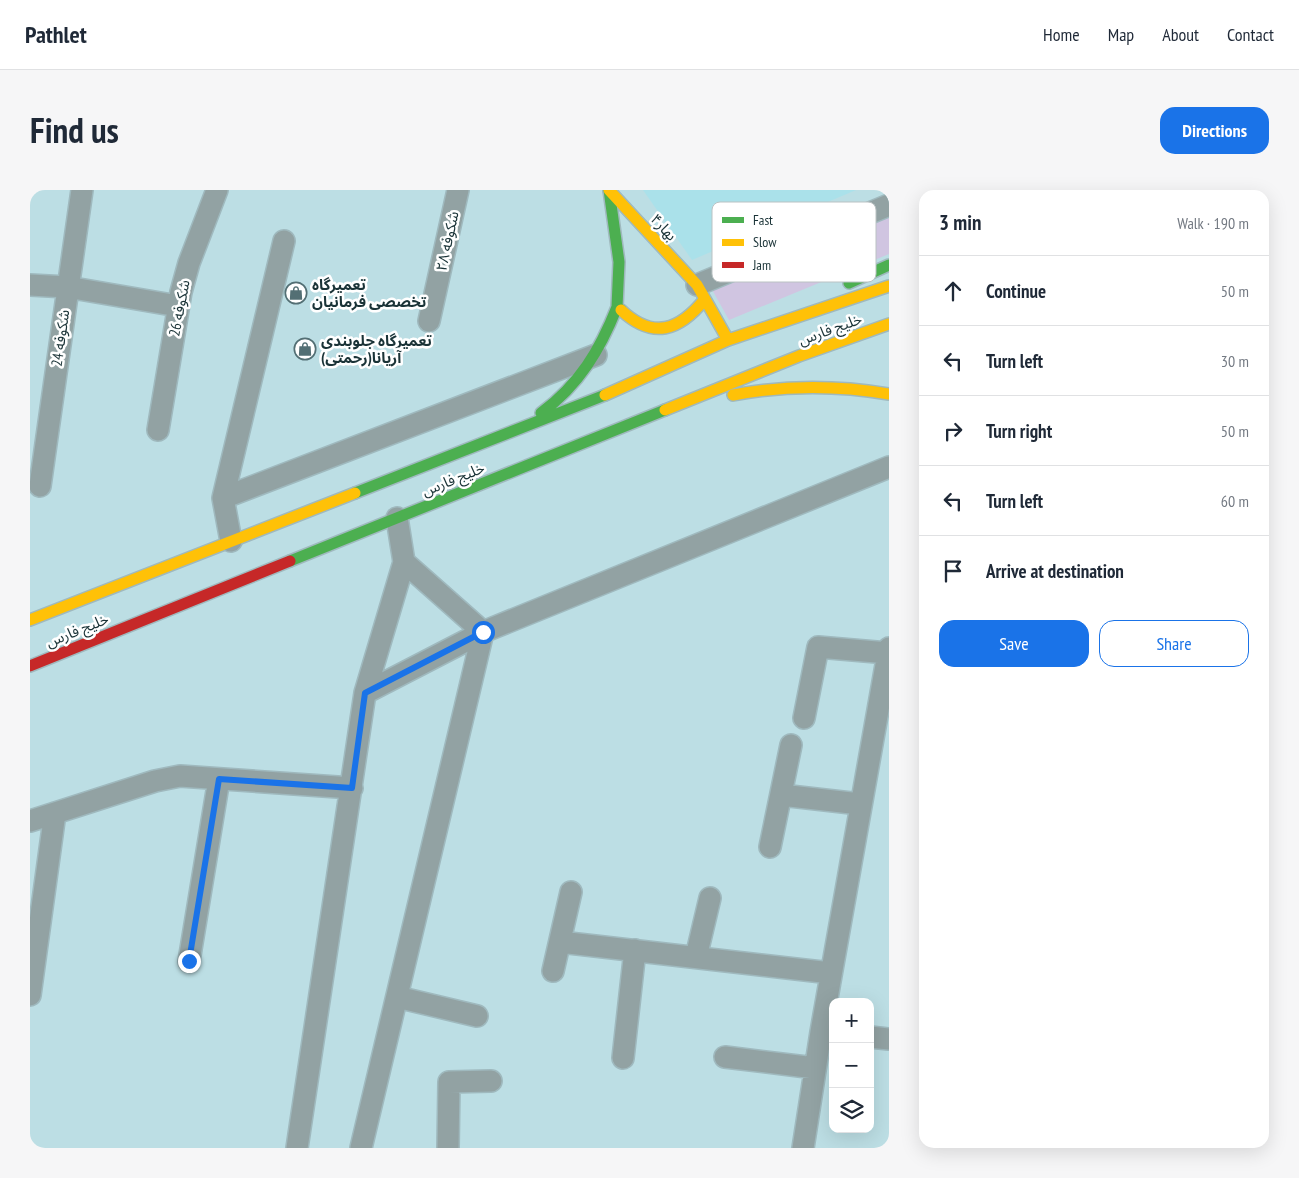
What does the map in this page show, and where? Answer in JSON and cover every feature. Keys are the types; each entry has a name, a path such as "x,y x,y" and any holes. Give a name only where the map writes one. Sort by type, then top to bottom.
{"main road":[{"name":"بهار۴","path":"609,190 701,292 728,340"},
{"path":"504,435 543,411 560,397 586,372 606,339 617,307 620,282 619,251 609,190"},
{"path":"876,271 889,265"},
{"path":"728,340 852,282"},
{"name":"خلیج فارس","path":"30,620 620,389 728,340 889,286"},
{"path":"617,307 638,325 657,329 680,324 695,312 701,292"},
{"name":"خلیج فارس","path":"30,666 799,356 889,324"},
{"path":"633,423 759,389 830,387 889,394"}],"street":[{"name":"شکوفه 24","path":"40,486 82,190"},
{"name":"شکوفه 26","path":"158,430 178,306 189,263 218,190"},
{"name":"شکوفه ۲۸","path":"429,321 458,190"},
{"path":"876,210 889,204"},
{"path":"231,541 223,498 284,241"},
{"path":"701,292 722,282"},
{"path":"30,286 67,287 178,306"},
{"path":"223,498 596,355"},
{"path":"365,693 483,632 889,467"},
{"path":"297,1148 365,693 404,562 397,518"},
{"path":"404,562 483,632"},
{"path":"361,1148 483,632"},
{"path":"803,1148 815,1068 827,1033 831,973 860,804 883,710 888,651 818,647 804,718"},
{"path":"770,847 791,745"},
{"path":"30,821 155,781 180,776 352,788"},
{"path":"189,961 219,779"},
{"path":"781,795 860,804"},
{"path":"30,996 55,813"},
{"path":"553,970 571,892"},
{"path":"696,958 710,898"},
{"path":"560,942 831,973"},
{"path":"623,1058 635,950"},
{"path":"397,998 477,1016"},
{"path":"874,1037 889,1039"},
{"path":"725,1057 815,1068"},
{"path":"448,1148 449,1082 491,1081"}],"shaded area":[{"path":"643,190 856,190 828,202 712,202 712,251 692,260"},
{"path":"889,211 889,254 876,259 876,216"},
{"path":"720,282 821,282 729,320 710,286"}],"traffic: fast":[{"path":"609,190 619,262 617,307 621,310"},
{"path":"876,271 889,265"},
{"path":"541,413 567,391 587,366 596,352 617,307"},
{"path":"355,493 605,395"},
{"path":"290,561 665,410"}],"traffic: slow":[{"path":"609,190 697,285 705,299 685,318 665,328 644,325 621,310"},
{"path":"605,395 728,340 889,286"},
{"path":"705,299 728,340"},
{"path":"665,410 799,356 889,324"},
{"path":"733,395 772,389 811,387 889,394"},
{"path":"30,620 355,493"}],"traffic: jam":[{"path":"30,666 290,561"}],"place":[{"name":"تعمیرگاه تخصصی فرمانیان","path":"296,293"},
{"name":"تعمیرگاه جلوبندی آریانا(رحمتی)","path":"305,349"}],"route":[{"path":"189,961 219,779 352,788 365,693 483,632"}]}
